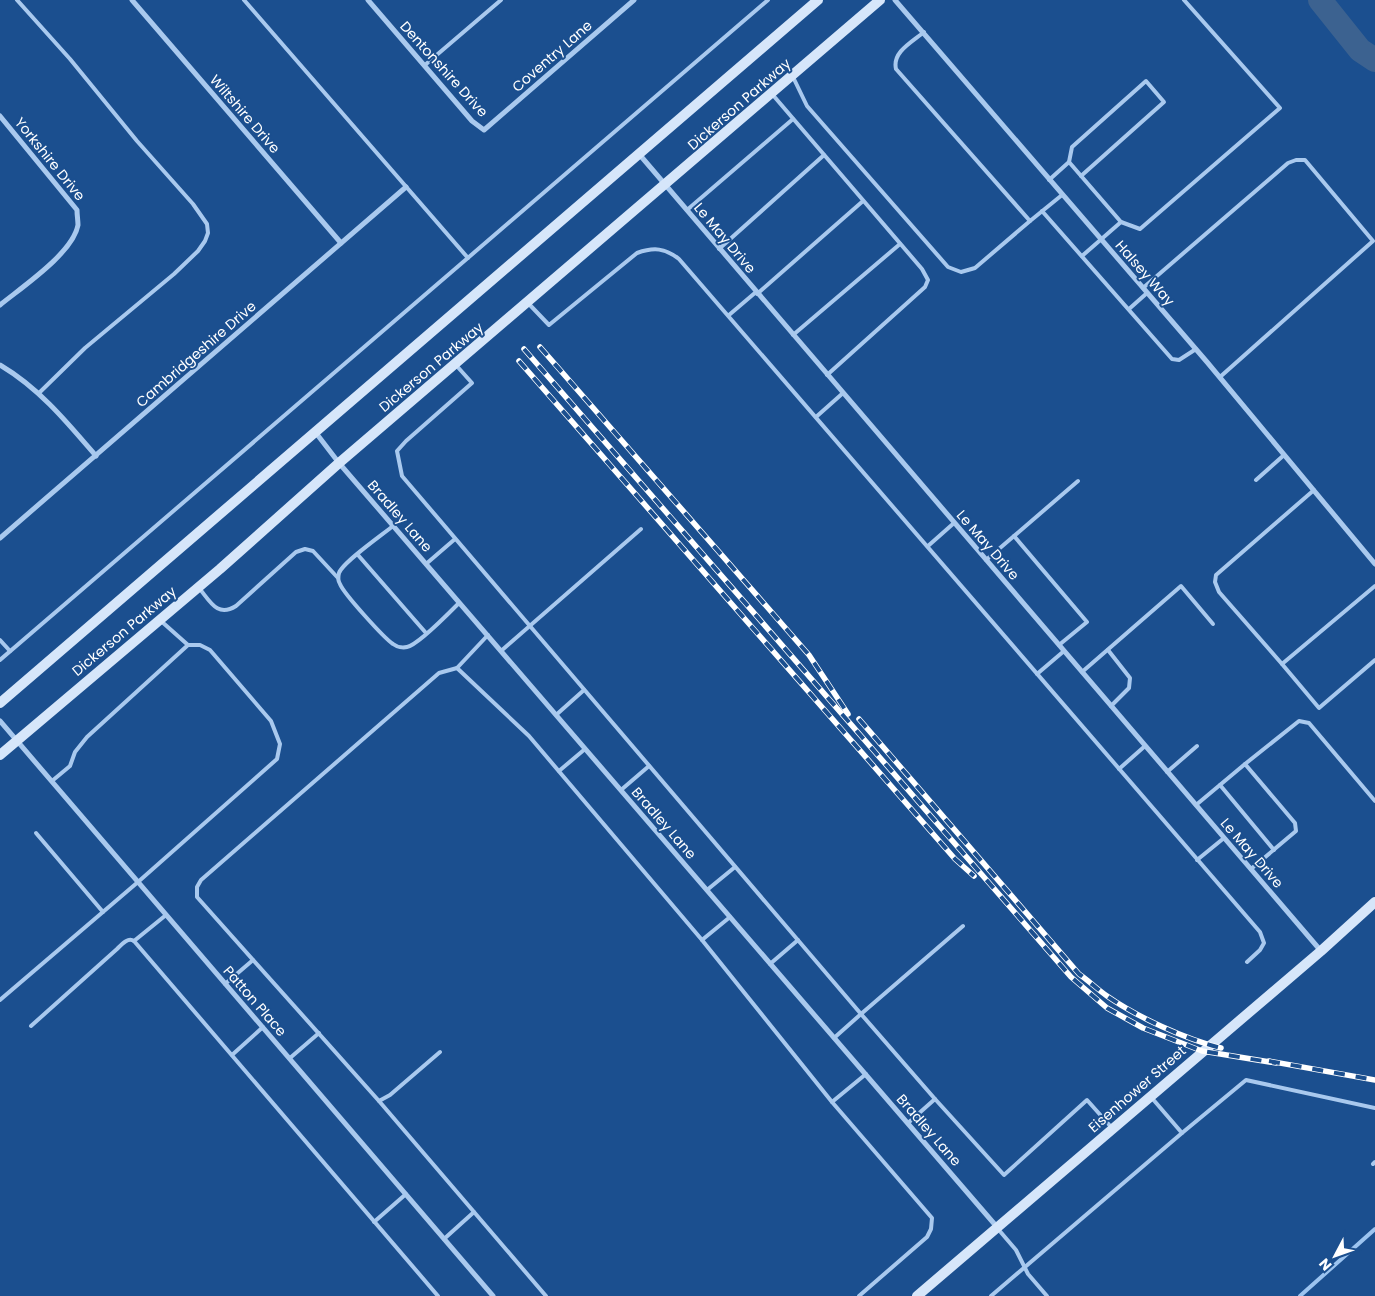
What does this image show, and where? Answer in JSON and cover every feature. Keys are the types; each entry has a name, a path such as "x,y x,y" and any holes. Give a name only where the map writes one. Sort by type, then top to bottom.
{"main road":[{"name":"Dickerson Parkway","path":"0,703 818,0"},
{"name":"Dickerson Parkway","path":"0,755 160,620 339,463 880,0"},
{"name":"Eisenhower Street","path":"916,1296 1321,951 1375,902"}],"street":[{"name":"Wiltshire Drive","path":"132,0 341,243"},
{"name":"Dentonshire Drive","path":"368,0 472,121 484,130"},
{"name":"Coventry Lane","path":"484,130 634,0"},
{"name":"Halsey Way","path":"896,0 1196,349 1375,564"},
{"name":"Yorkshire Drive","path":"0,116 77,210 78,225 73,239 63,253 0,305"},
{"name":"Le May Drive","path":"639,154 1321,951"},
{"name":"Cambridgeshire Drive","path":"0,538 406,188"},
{"path":"0,365 21,378 51,404 96,456"},
{"name":"Bradley Lane","path":"316,433 339,463 996,1227"},
{"name":"Patton Place","path":"0,721 493,1296"}],"lane":[{"path":"18,0 70,59 137,142 193,204 207,224 208,233 206,240 198,251 174,274 85,348 39,393"},
{"path":"244,0 468,258"},
{"path":"425,65 501,0"},
{"path":"0,660 768,0"},
{"path":"1069,162 1121,222 1140,229 1280,108 1184,0"},
{"path":"924,32 898,54 895,62 896,68 1030,221"},
{"path":"792,76 807,106 948,267 961,272 975,268 1062,195"},
{"path":"1049,180 1069,162 1072,146 1146,81 1164,102 1081,176"},
{"path":"772,94 922,269 928,280 925,287 827,375"},
{"path":"687,210 793,119"},
{"path":"719,249 824,156"},
{"path":"1143,288 1288,163 1296,160 1305,160 1373,241 1220,378"},
{"path":"729,315 863,201"},
{"path":"1042,211 1172,359 1179,360 1196,349"},
{"path":"1082,256 1121,222"},
{"path":"793,335 900,244"},
{"path":"528,303 549,325 637,253 656,249 670,251 680,259 1260,932 1264,943 1260,950 1247,962"},
{"path":"1129,309 1147,293"},
{"path":"455,364 472,383 397,451 402,476 861,1014 1004,1175 1087,1100 1112,1128"},
{"path":"816,417 842,393"},
{"path":"1256,480 1284,455"},
{"path":"986,560 1078,481"},
{"path":"1314,490 1216,575 1215,582 1219,592 1319,708 1375,660"},
{"path":"928,546 954,523"},
{"path":"338,578 339,571 393,526"},
{"path":"501,651 641,529"},
{"path":"1014,536 1087,622 1059,645"},
{"path":"426,564 455,539"},
{"path":"198,587 216,607 226,611 236,606 296,552 305,549 313,551 338,578 342,588 379,631 393,644 401,647 408,647 459,603"},
{"path":"358,555 426,633"},
{"path":"1082,672 1181,586 1214,624"},
{"path":"1282,664 1375,586"},
{"path":"0,1000 138,882 277,759 280,744 271,721 210,650 200,645 188,645 160,620"},
{"path":"488,635 457,668 439,673 201,880 197,887 197,897 379,1101 546,1296"},
{"path":"0,640 10,651"},
{"path":"52,781 70,766 75,752 87,737 188,645"},
{"path":"1108,650 1130,678 1129,688 1111,706"},
{"path":"1037,674 1064,651"},
{"path":"457,668 529,736 702,940 832,1102 932,1218 931,1229 927,1237 860,1296"},
{"path":"556,715 584,690"},
{"path":"1196,805 1299,721 1309,723 1375,801"},
{"path":"1119,769 1145,746"},
{"path":"1168,772 1197,746"},
{"path":"559,771 585,749"},
{"path":"1245,764 1295,823 1296,831 1251,869"},
{"path":"621,790 649,766"},
{"path":"1220,785 1274,850"},
{"path":"36,833 103,912"},
{"path":"1197,860 1224,838"},
{"path":"707,890 735,867"},
{"path":"134,942 166,915"},
{"path":"702,940 730,917"},
{"path":"834,1038 963,926"},
{"path":"31,1026 128,940 134,942 438,1296"},
{"path":"770,964 798,940"},
{"path":"225,984 254,960"},
{"path":"232,1055 263,1027"},
{"path":"290,1058 319,1033"},
{"path":"379,1101 390,1095 440,1052"},
{"path":"832,1102 866,1074"},
{"path":"991,1296 1024,1266 1246,1080 1375,1108"},
{"path":"1150,1095 1182,1133"},
{"path":"908,1123 935,1099"},
{"path":"374,1222 406,1194"},
{"path":"444,1239 474,1212"},
{"path":"996,1227 1016,1250 1028,1274 1047,1296"},
{"path":"538,1296 543,1292"}],"waterway":[{"path":"1320,0 1360,50 1375,60"},
{"path":"1300,1296 1375,1229"}],"railway":[{"path":"540,347 809,655 848,714"},
{"path":"524,349 1071,977 1107,1008 1143,1028 1202,1051 1276,1063"},
{"path":"519,361 955,859 974,876"},
{"path":"859,719 1079,974 1119,1004 1147,1019 1192,1039 1221,1048"},
{"path":"1269,1061 1375,1080"}]}
